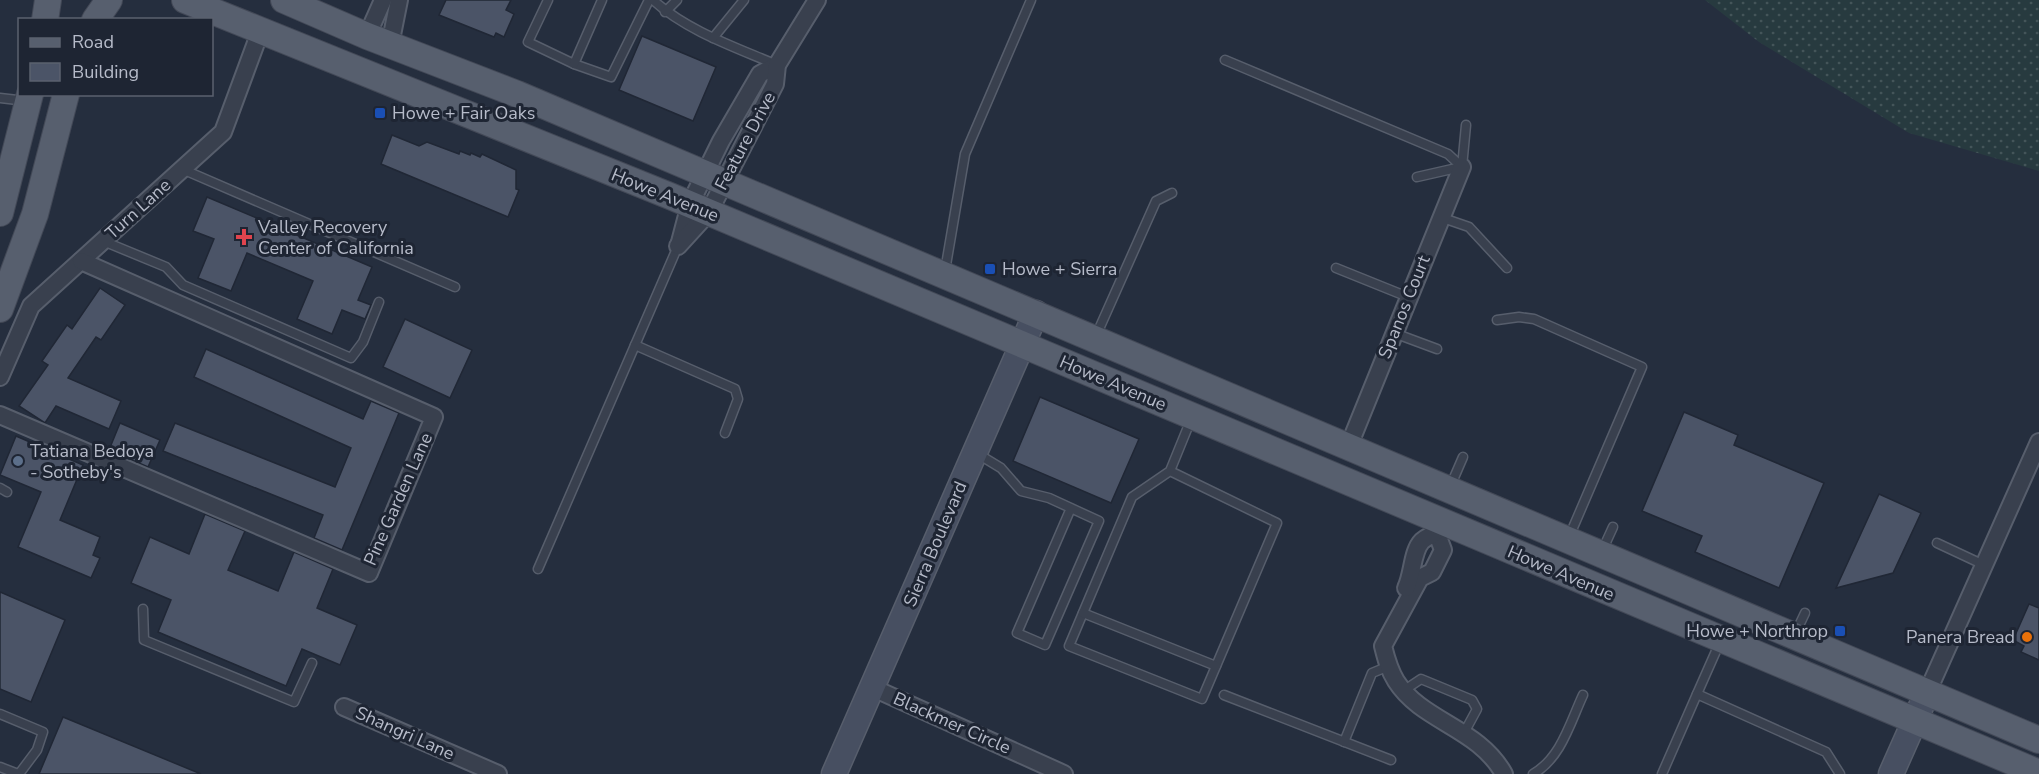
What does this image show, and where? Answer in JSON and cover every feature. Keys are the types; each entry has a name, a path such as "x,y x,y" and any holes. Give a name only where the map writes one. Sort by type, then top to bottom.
{"main road":[{"path":"45,18 48,0"},
{"path":"81,18 84,0"},
{"path":"96,18 109,0"},
{"name":"Howe Avenue","path":"185,0 699,208 1191,416 1439,528 1722,639 2039,773"},
{"name":"Howe Avenue","path":"284,0 379,41 517,94 945,274 1348,448 2039,740"},
{"path":"0,309 35,214 65,96"},
{"path":"0,213 30,98"},
{"path":"1191,416 1222,408 1318,449 1348,448"},
{"path":"1439,528 1449,512 1461,510 1545,544 1567,541"}],"street":[{"path":"379,41 383,0"},
{"path":"379,41 399,0"},
{"name":"Feature Drive","path":"678,246 714,177 776,84 777,65 817,0"},
{"name":"Turn Lane","path":"0,377 31,306 223,132 260,32"},
{"name":"Spanos Court","path":"1348,448 1462,167"},
{"name":"Pine Garden Lane","path":"0,416 369,573 434,417 81,261"},
{"name":"Sierra Boulevard","path":"834,774 1036,313"},
{"path":"1891,774 2039,442"},
{"path":"1439,528 1443,550 1432,572 1416,577 1407,604 1398,614 1383,646 1389,666 1403,691 1418,704 1483,745 1496,759 1504,774"},
{"name":"Blackmer Circle","path":"873,688 1052,772"},
{"name":"Shangri Lane","path":"344,707 498,774"}],"lane":[{"path":"548,0 528,42 574,64 611,77 651,0 665,12 712,38 777,65"},
{"path":"574,64 602,0"},
{"path":"665,12 676,0"},
{"path":"712,38 744,0"},
{"path":"945,274 964,154 1031,0"},
{"path":"1225,60 1448,154 1462,167"},
{"path":"0,98 30,98"},
{"path":"1462,167 1466,125"},
{"path":"1418,177 1462,167"},
{"path":"182,169 455,287"},
{"path":"1095,338 1156,201 1172,193"},
{"path":"1440,217 1469,227 1507,268"},
{"path":"103,241 166,267 183,285 351,358 363,342 380,302"},
{"path":"538,569 678,246"},
{"path":"1336,268 1408,297"},
{"path":"1497,320 1526,317 1543,322 1642,367 1567,541"},
{"path":"1394,333 1437,349"},
{"path":"635,345 735,390 738,399 724,433"},
{"path":"1170,471 1277,523 1202,699 1068,646 1132,497 1170,471 1191,416"},
{"path":"975,453 1000,468 1021,491 1048,498 1071,508 1099,521 1045,645 1017,633 1071,508"},
{"path":"1448,490 1463,457"},
{"path":"1600,555 1613,527"},
{"path":"1937,543 1984,565"},
{"path":"143,609 144,640 294,702 312,663"},
{"path":"1083,612 1216,666"},
{"path":"1794,636 1804,613"},
{"path":"1662,774 1722,639"},
{"path":"1344,742 1372,673 1389,666"},
{"path":"1403,691 1421,679 1472,700 1477,709 1464,733"},
{"path":"1224,694 1390,760"},
{"path":"1697,694 1826,752 1840,774"},
{"path":"1533,774 1544,768 1560,746 1583,695"},
{"path":"0,714 43,732 37,750 18,774 0,767"}],"green space":[{"path":"1705,0 2039,0 2039,171 1909,133 1759,42"}],"building":[{"path":"446,0 511,0 506,10 514,14 504,37 496,33 494,37 439,15"},
{"path":"642,36 716,67 693,121 619,90"},
{"path":"392,135 419,146 427,142 459,154 460,151 480,157 482,154 516,170 516,189 519,190 508,217 381,164"},
{"path":"207,197 372,267 358,300 371,305 365,319 342,310 332,334 297,319 313,281 247,253 231,291 198,278 214,239 193,231"},
{"path":"100,288 125,305 101,340 96,337 68,378 121,401 109,429 56,406 45,423 19,406 48,365 42,361 67,325 72,329"},
{"path":"405,319 472,350 450,398 383,367"},
{"path":"206,349 363,419 371,401 399,413 342,550 314,538 323,515 163,451 175,423 335,487 351,448 194,377"},
{"path":"1040,397 1139,439 1111,503 1013,461"},
{"path":"1684,412 1738,435 1734,445 1824,483 1779,588 1695,552 1702,536 1642,511"},
{"path":"120,423 160,440 148,467 109,450"},
{"path":"16,436 83,465 60,520 100,537 93,555 100,558 91,578 18,547 41,492 0,475"},
{"path":"1879,494 1921,513 1893,573 1836,588"},
{"path":"205,514 245,531 228,570 278,591 294,552 333,569 317,608 357,625 340,665 302,649 286,686 158,632 171,600 131,583 150,537 189,554"},
{"path":"0,592 65,620 31,702 0,689"},
{"path":"2029,604 2039,608 2039,660 2021,652 2024,646 2013,640"},
{"path":"63,717 201,774 39,774"}],"place":[{"name":"Howe + Fair Oaks","path":"380,113"},
{"name":"Valley Recovery Center of California","path":"244,237"},
{"name":"Howe + Sierra","path":"990,269"},
{"name":"Tatiana Bedoya - Sotheby's","path":"18,461"},
{"name":"Howe + Northrop","path":"1840,631"},
{"name":"Panera Bread","path":"2027,637"}]}
